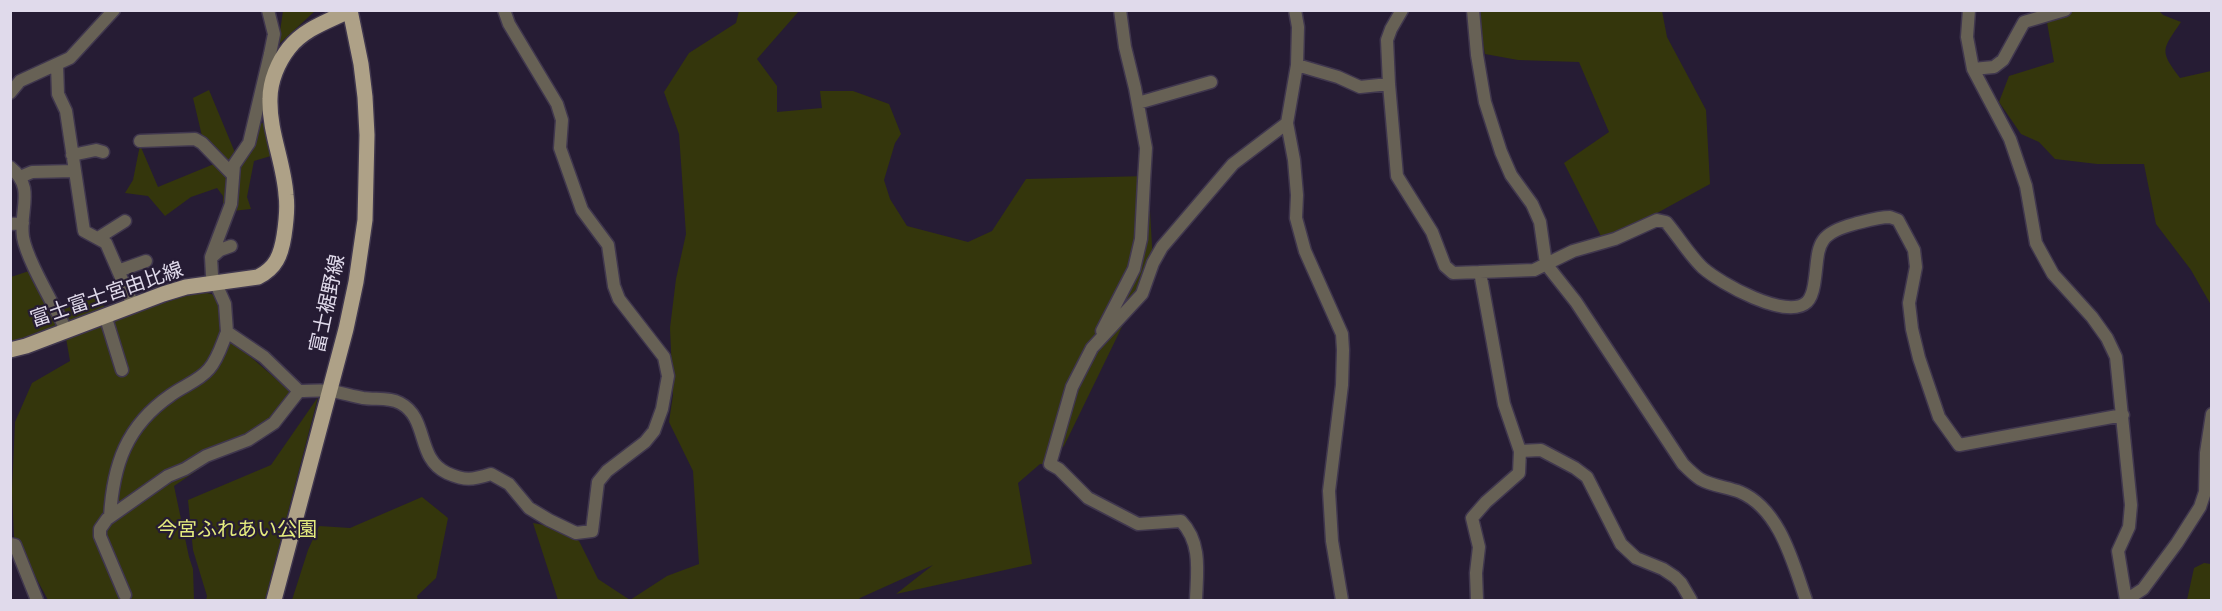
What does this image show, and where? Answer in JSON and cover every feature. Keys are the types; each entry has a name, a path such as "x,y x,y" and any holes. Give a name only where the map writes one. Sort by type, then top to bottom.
{"main road":[{"name":"富士裾野線","path":"274,600 356,282 365,220 368,135 361,64 350,11"},
{"name":"富士富士宮由比線","path":"10,350 26,346 133,304 186,287 258,277 268,272 276,263 281,252 286,195 270,114 272,82 278,65 290,48 307,31 350,11"}],"street":[{"path":"10,93 20,81 70,58 114,10"},
{"path":"110,517 111,489 124,446 153,409 208,370 227,332 225,304 212,275 211,257 231,204 234,165 249,143 270,54 274,34 268,10"},
{"path":"227,332 264,357 299,391 329,391 366,399 388,399 399,403 410,410 420,426 424,449 439,470 462,480 491,474 509,484 529,508 576,533 592,531 598,482 607,471 645,442 654,431 662,409 668,376 664,357 619,299 614,286 608,245 582,210 560,148 562,120 557,104 509,24 504,10"},
{"path":"1120,10 1125,47 1146,148 1141,238 1134,269 1072,387 1050,464 1059,469 1088,498 1138,524 1181,521 1190,530 1197,555 1196,600"},
{"path":"1295,10 1298,27 1297,65 1287,123 1294,160 1296,218 1305,250 1342,334 1342,386 1329,490 1332,541 1342,599"},
{"path":"1402,10 1387,40 1398,176 1432,232 1445,266 1453,273 1534,270 1573,251 1615,239 1657,220 1666,222 1704,268 1729,284 1758,301 1776,306 1802,306 1809,301 1813,290 1817,258 1822,241 1828,233 1836,229 1890,217 1898,220 1914,250 1916,267 1909,303 1912,329 1919,358 1939,417 1959,445 2122,415"},
{"path":"1473,10 1477,55 1485,102 1504,160 1511,175 1532,204 1540,222 1546,264 1576,302 1683,464 1700,479 1740,492 1758,502 1777,526 1806,600"},
{"path":"1969,10 1967,37 1973,69 2010,139 2026,186 2036,243 2047,266 2092,317 2107,338 2116,357 2131,505 2129,527 2118,551 2126,600 2143,589 2181,538 2200,507 2205,492 2206,453 2211,414"},
{"path":"1973,69 1994,67 2003,60 2024,21 2065,10"},
{"path":"57,65 58,94 66,111 84,231 106,243 133,304"},
{"path":"1297,65 1338,77 1360,87 1389,84"},
{"path":"1138,103 1210,82"},
{"path":"1092,348 1142,294 1153,263 1162,247 1233,164 1287,123"},
{"path":"140,141 195,138 233,175"},
{"path":"72,155 96,150 103,152"},
{"path":"10,167 25,185 25,195 17,223 27,250 66,330"},
{"path":"20,177 32,172 74,171"},
{"path":"98,238 125,221"},
{"path":"211,257 231,246"},
{"path":"118,271 146,261"},
{"path":"1478,600 1476,573 1479,547 1472,518 1519,472 1520,451 1504,404 1480,272"},
{"path":"105,315 122,370"},
{"path":"125,595 100,537 100,529 110,517 168,476 206,456 248,440 274,423 299,391"},
{"path":"1520,451 1541,450 1587,477 1621,543 1636,558 1663,569 1675,577 1691,600"},
{"path":"10,544 15,545 37,600"}],"green space":[{"path":"283,11 315,11 278,45"},
{"path":"739,11 799,11 757,59 777,86 777,112 822,108 820,91 853,91 889,104 901,134 895,143 884,180 890,199 907,226 968,242 992,231 1026,179 1148,176 1153,263 1064,446 1054,454 1050,464 1040,464 1018,483 1032,564 896,594 933,565 858,600 630,600 667,576 699,564 693,471 669,422 673,395 670,328 676,279 686,234 679,134 664,92 689,53 736,23"},
{"path":"1477,11 1662,11 1667,37 1706,110 1710,184 1604,242 1564,163 1609,132 1579,62 1518,60 1485,54"},
{"path":"2045,11 2159,11 2181,22 2166,50 2169,61 2180,78 2211,71 2211,305 2191,270 2156,224 2144,164 2097,164 2055,159 2039,142 2021,134 1999,102 2009,76 2054,62"},
{"path":"209,90 236,155 246,141 249,127 266,122 274,155 254,161 247,197 251,209 223,212 223,196 217,188 191,197 165,216 148,196 125,193 133,180 140,145 158,187 214,164 202,136 193,98"},
{"path":"29,271 59,325 33,337 11,343 11,277"},
{"path":"200,291 218,296 223,333 290,391 288,402 264,425 174,486 193,569 194,600 48,600 14,537 12,491 15,422 32,383 70,361 66,338 109,321"},
{"path":"97,295 107,311 67,326 60,311"},
{"name":"今宮ふれあい公園","path":"318,397 265,600 206,600 207,596 193,550 188,500 271,465"},
{"path":"422,497 448,518 436,578 417,596 418,600 292,600 308,550 319,526 350,528"},
{"path":"533,523 560,528 579,541 598,579 630,600 558,600"},
{"path":"2204,563 2211,564 2211,600 2187,600 2194,568"}]}
